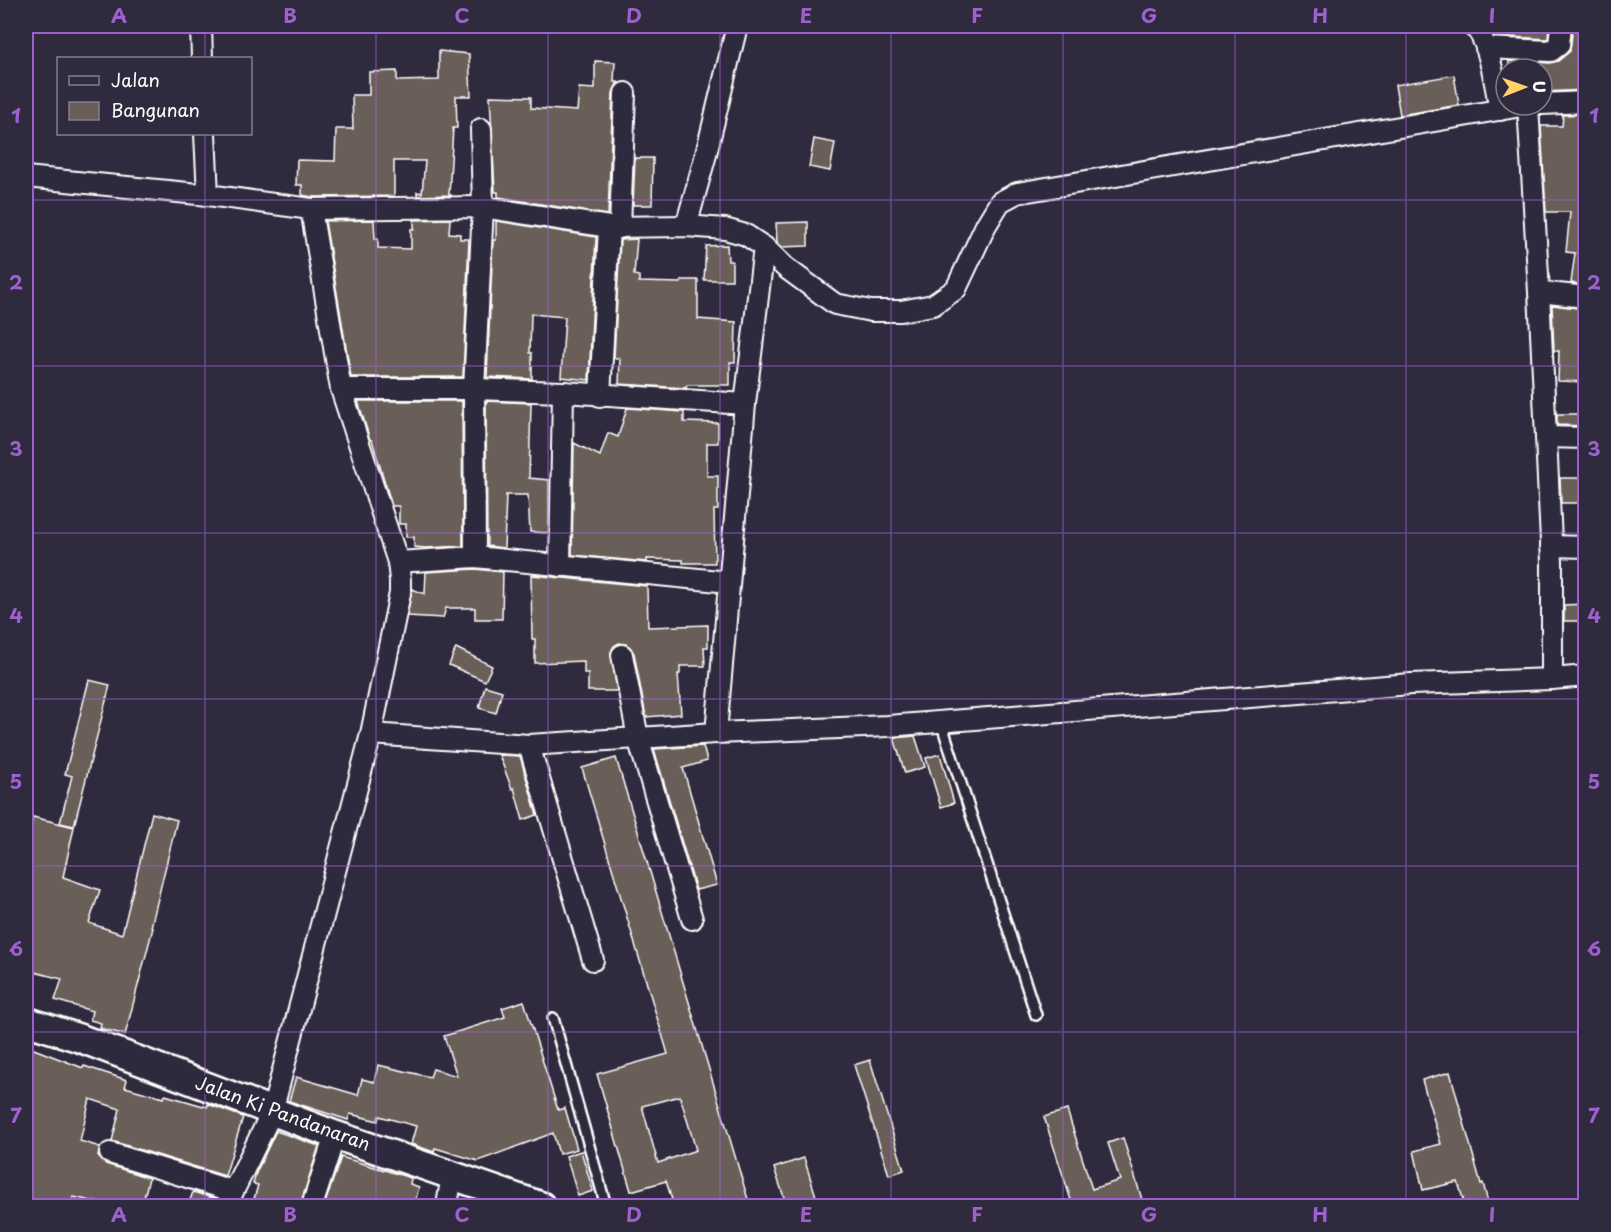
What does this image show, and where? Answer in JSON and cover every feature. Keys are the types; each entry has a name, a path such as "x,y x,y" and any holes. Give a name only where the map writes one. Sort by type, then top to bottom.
{"main road":[{"name":"Jalan Ki Pandanaran","path":"26,1021 82,1039 335,1135 541,1206"}],"street":[{"path":"201,26 202,57"},
{"path":"686,226 737,26"},
{"path":"1472,26 1478,29 1486,48 1494,83"},
{"path":"1486,48 1551,51 1559,45 1561,26"},
{"path":"600,396 625,93"},
{"path":"1554,103 1586,102"},
{"path":"26,177 208,195 311,209 483,207 614,228 686,226 725,229 746,235 764,247 786,268 835,304 871,311 901,311 933,305 956,289 986,225 1000,202 1017,193 1494,111"},
{"path":"1528,117 1551,546 1552,680"},
{"path":"475,557 474,389 483,207 481,129"},
{"path":"205,135 208,195"},
{"path":"110,1153 229,1199 272,1112 371,734 400,593 398,562 341,389 311,209"},
{"path":"716,733 745,404 764,247"},
{"path":"1539,292 1586,297"},
{"path":"341,389 563,392 745,404"},
{"path":"560,566 563,392"},
{"path":"1546,438 1586,438"},
{"path":"1551,546 1586,547"},
{"path":"398,562 475,557 729,582"},
{"path":"622,655 638,738 692,919"},
{"path":"371,734 529,745 716,733 888,726 1411,684 1552,680 1586,676"},
{"path":"529,745 593,960"},
{"path":"312,1206 335,1135"},
{"path":"447,1206 452,1174"}],"lane":[{"path":"941,722 1036,1015"},
{"path":"553,1018 606,1206"}],"building":[{"path":"1511,26 1549,26 1548,39 1510,37"},
{"path":"1573,26 1586,26 1586,90 1554,91 1554,62 1570,51"},
{"path":"439,51 469,54 471,96 456,96 457,128 453,128 449,195 452,195 417,196 417,192 422,193 425,161 394,161 394,196 312,197 302,195 302,185 296,185 297,160 335,161 336,129 353,129 352,95 369,95 369,72 397,71 397,81 439,80"},
{"path":"595,61 615,62 614,82 618,82 613,93 608,215 498,197 498,192 495,192 490,96 531,97 531,108 577,111 579,88 595,89"},
{"path":"1454,75 1459,105 1400,115 1395,85"},
{"path":"1586,114 1586,285 1571,283 1575,253 1566,252 1570,212 1546,212 1541,126 1562,126 1563,115"},
{"path":"814,139 835,143 830,171 809,167"},
{"path":"635,158 653,158 652,205 633,205"},
{"path":"450,219 449,233 460,234 460,239 469,239 463,377 351,377 325,221 374,220 378,248 411,249 411,229 414,229 414,220"},
{"path":"496,221 596,237 589,380 561,377 565,317 531,314 532,379 487,377 493,240 496,240"},
{"path":"808,222 808,246 781,247 777,243 776,223"},
{"path":"637,239 634,275 639,276 639,282 681,283 681,280 698,280 698,319 736,322 735,362 730,362 730,385 687,385 686,388 619,384 620,358 614,358 620,240"},
{"path":"727,245 728,261 732,261 732,280 704,280 706,246"},
{"path":"1552,305 1586,309 1586,382 1558,381 1559,351 1554,351"},
{"path":"358,401 462,401 463,546 414,547 414,537 406,537 406,524 399,524 399,506 392,506"},
{"path":"486,401 531,403 529,478 549,480 549,533 530,532 528,495 506,495 504,548 487,546"},
{"path":"627,408 684,412 684,422 718,423 718,443 707,443 707,476 718,476 718,510 714,510 715,563 683,563 683,560 647,559 647,562 572,555 574,443 600,456 608,433 618,437"},
{"path":"1557,414 1586,414 1586,426 1557,425"},
{"path":"1560,478 1584,478 1584,503 1561,503"},
{"path":"475,569 503,572 502,619 475,619 475,608 446,608 443,618 407,616 412,589 425,594 426,572"},
{"path":"531,575 647,586 648,627 708,625 708,647 704,647 705,666 680,666 680,674 678,674 681,714 646,717 634,653 626,644 619,643 611,652 617,691 588,691 588,673 584,673 584,661 535,663 535,639 532,639"},
{"path":"1586,604 1586,621 1564,621 1564,605"},
{"path":"456,648 492,666 485,681 449,665"},
{"path":"89,680 110,685 74,826 60,823 72,776 65,774"},
{"path":"485,686 502,691 496,713 479,708"},
{"path":"915,736 925,767 905,773 894,738"},
{"path":"703,746 707,761 683,768 717,885 696,890 654,749"},
{"path":"940,754 954,803 941,807 926,758"},
{"path":"499,755 520,756 537,815 523,820 514,788 512,789"},
{"path":"616,758 750,1206 674,1206 666,1181 631,1191 597,1074 668,1054 582,768","holes":["680,1096 696,1150 658,1163 642,1106"]},
{"path":"152,813 177,820 151,927 153,928 125,1035 100,1028 101,1023 90,1020 92,1011 55,1000 62,979 26,970 26,846 33,817 74,827 63,877 100,890 89,923 122,934"},
{"path":"524,1001 558,1110 565,1108 577,1149 559,1154 553,1133 478,1161 435,1148 434,1152 411,1144 416,1126 379,1116 378,1121 350,1114 348,1120 289,1101 296,1077 358,1095 362,1079 374,1082 378,1065 430,1077 433,1069 457,1076 444,1036 505,1017 502,1008"},
{"path":"26,1046 83,1068 84,1066 127,1080 125,1087 207,1107 208,1104 243,1117 225,1176 112,1141 120,1109 90,1099 80,1141 100,1147 98,1156 106,1164 149,1178 142,1206 113,1206 73,1197 71,1206 26,1206"},
{"path":"870,1060 904,1170 889,1175 854,1065"},
{"path":"1450,1072 1489,1206 1465,1206 1458,1182 1423,1190 1414,1151 1441,1144 1422,1080"},
{"path":"1067,1110 1092,1189 1120,1180 1108,1143 1123,1138 1144,1206 1073,1206 1044,1117"},
{"path":"276,1131 319,1146 300,1206 252,1206 258,1185 253,1184 256,1173"},
{"path":"581,1151 593,1191 578,1196 566,1156"},
{"path":"341,1157 411,1178 410,1184 419,1187 414,1206 324,1206"},
{"path":"804,1158 819,1206 787,1206 774,1168"},
{"path":"193,1192 216,1199 214,1206 188,1206"}]}
